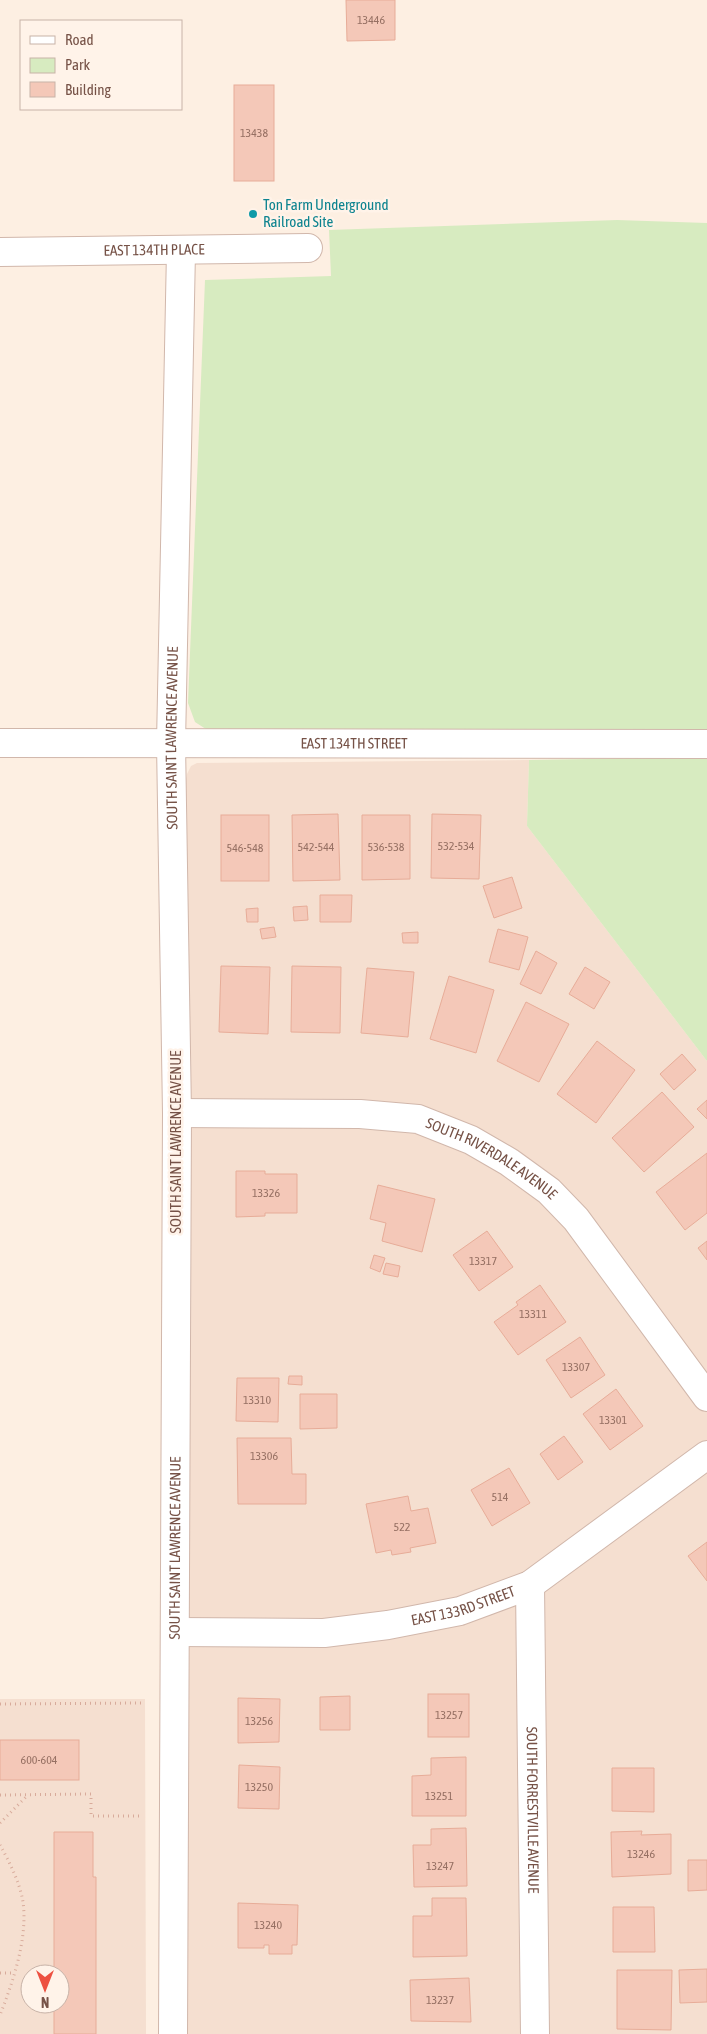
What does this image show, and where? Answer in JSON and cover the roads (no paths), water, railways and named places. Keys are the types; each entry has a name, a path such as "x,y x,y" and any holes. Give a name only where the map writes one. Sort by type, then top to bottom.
{"street":[{"name":"EAST 134TH PLACE","path":"0,252 308,248"},
{"name":"SOUTH SAINT LAWRENCE AVENUE","path":"173,2034 177,1113 171,743 181,251"},
{"name":"EAST 134TH STREET","path":"0,743 707,744"},
{"name":"SOUTH RIVERDALE AVENUE","path":"177,1113 360,1114 418,1120 471,1140 510,1162 549,1191 576,1219 707,1396"},
{"name":"EAST 133RD STREET","path":"176,1632 324,1633 388,1625 460,1611 530,1585 707,1455"},
{"name":"SOUTH FORRESTVILLE AVENUE","path":"530,1585 535,2034"}],"place":[{"name":"Ton Farm Underground Railroad Site","path":"253,214"}]}
